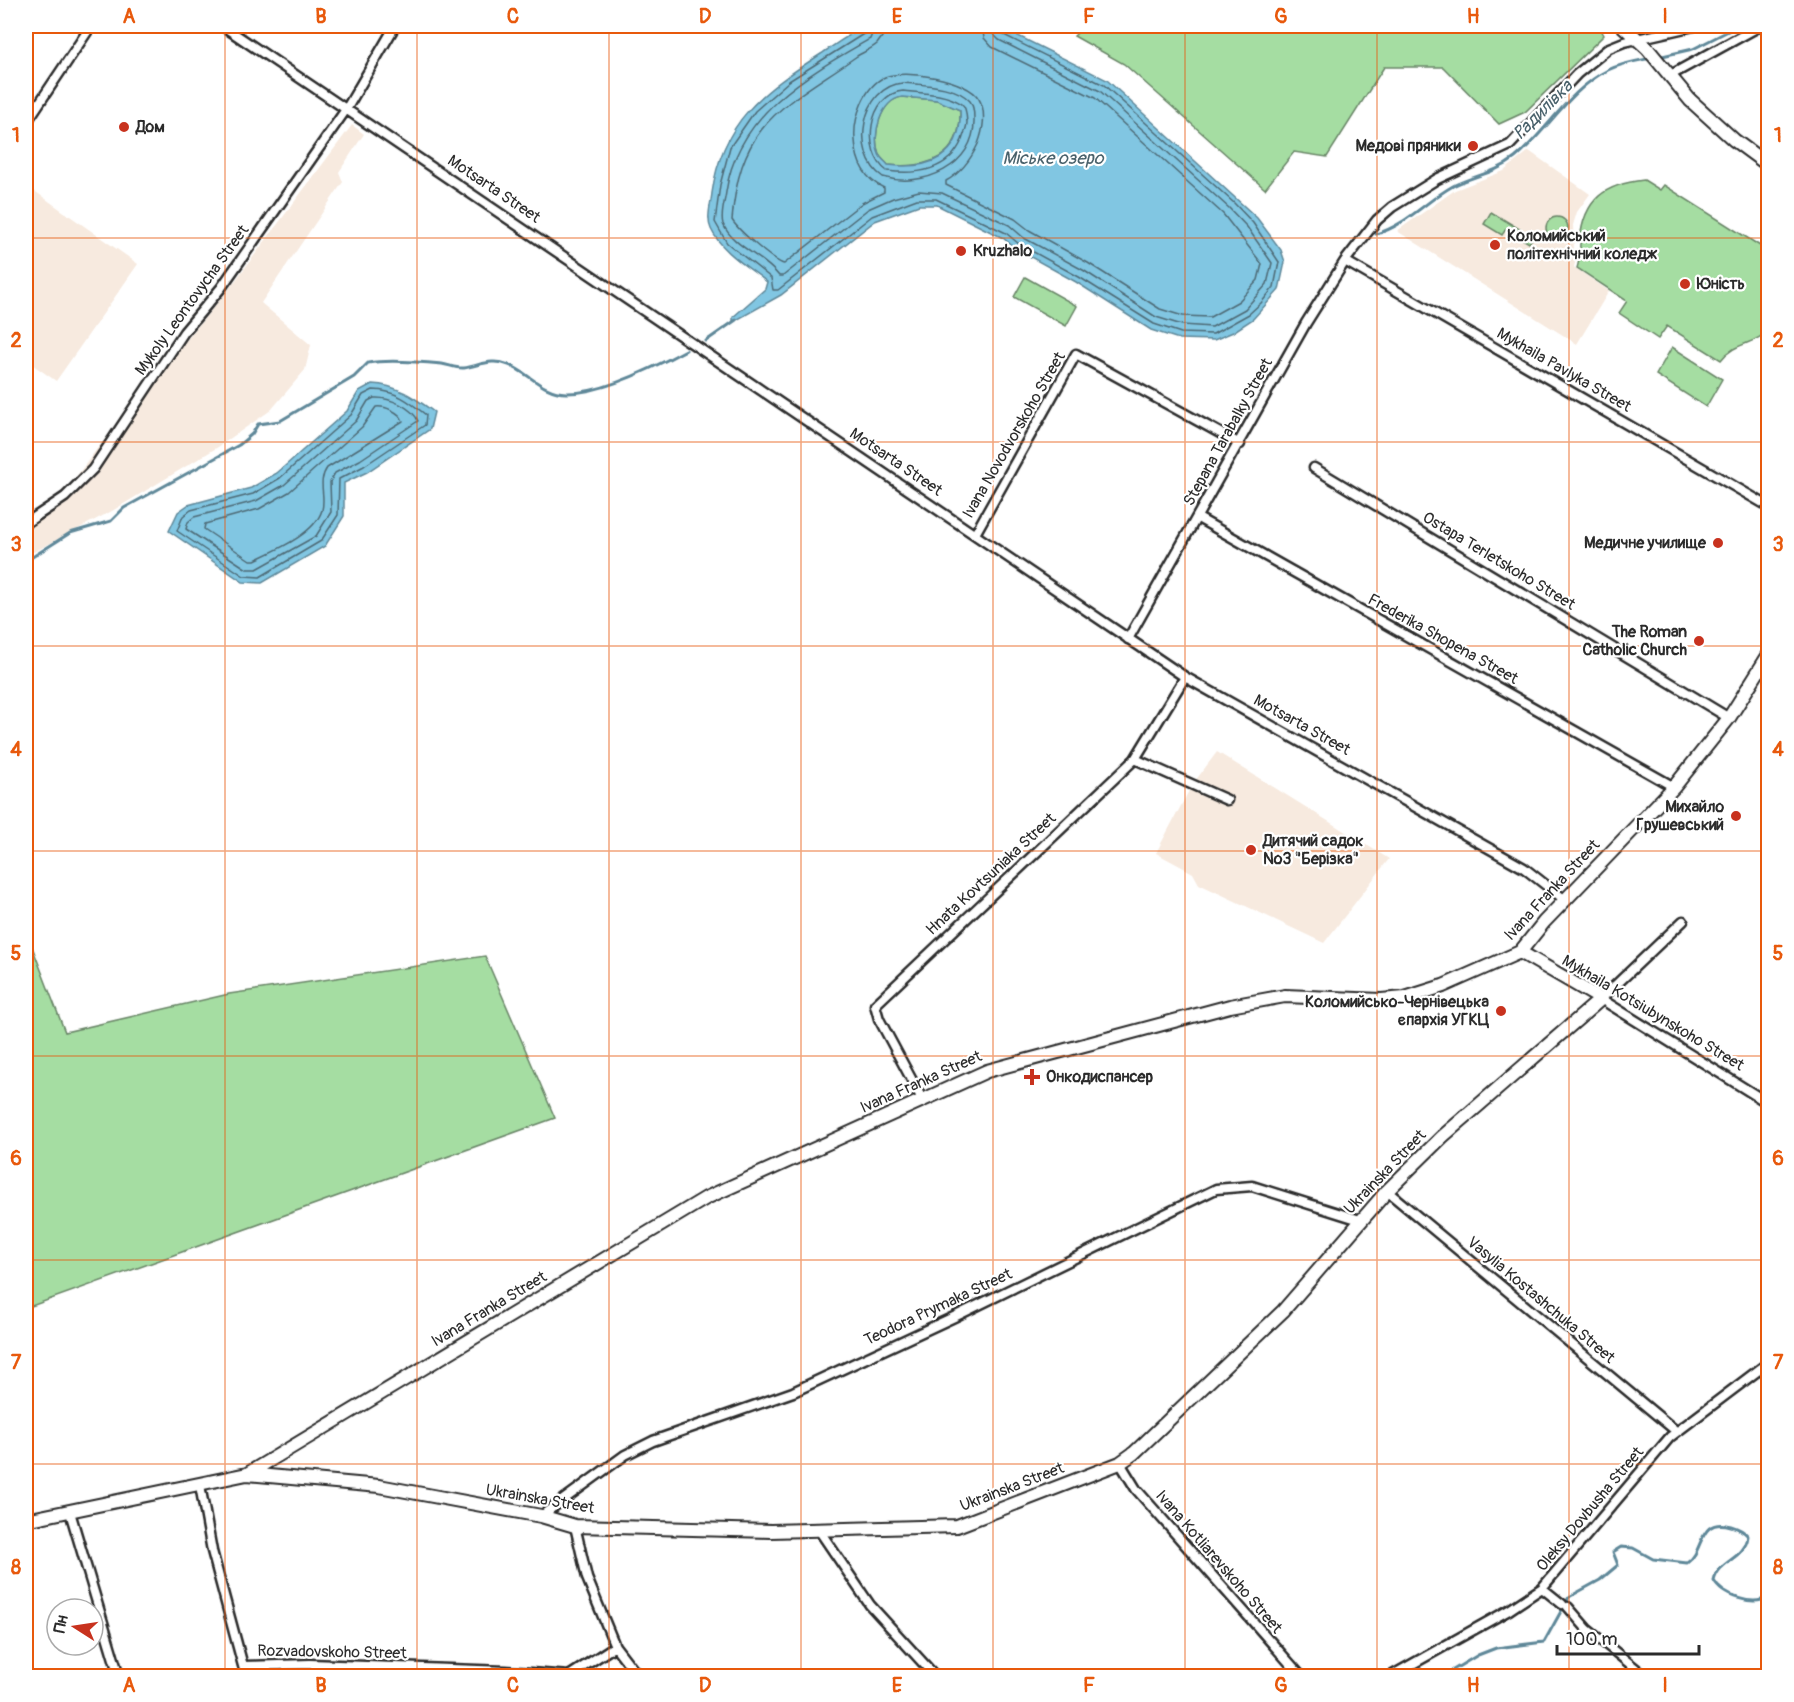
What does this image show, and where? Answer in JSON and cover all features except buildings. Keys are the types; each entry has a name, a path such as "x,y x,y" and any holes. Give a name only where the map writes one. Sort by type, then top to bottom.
{"street":[{"path":"26,123 91,26"},
{"name":"Motsarta Street","path":"223,26 1185,677 1524,868 1565,900"},
{"name":"Mykoly Leontovycha Street","path":"26,523 65,497 93,469 184,332 221,288 347,108 395,26"},
{"path":"1623,26 1647,48 1669,76 1725,133 1768,165"},
{"path":"1636,39 1694,26"},
{"path":"1669,76 1760,26"},
{"name":"Stepana Tarabalky Street","path":"1128,639 1240,444 1274,378 1345,261 1377,220 1398,202 1437,178 1510,145 1535,116 1593,60 1615,45 1636,39"},
{"name":"Mykhaila Pavlyka Street","path":"1345,261 1768,506"},
{"name":"Ivana Novodvorskoho Street","path":"975,534 1076,354 1240,444"},
{"name":"Ostapa Terletskoho Street","path":"1314,468 1729,718"},
{"name":"Frederika Shopena Street","path":"1198,518 1674,787"},
{"name":"Ivana Franka Street","path":"26,1520 247,1474 706,1198 921,1099 995,1068 1230,1006 1296,995 1381,1000 1405,998 1443,986 1520,952 1565,900 1674,787 1729,718 1768,656"},
{"name":"Hnata Kovtsuniaka Street","path":"921,1099 879,1019 875,1005 1135,759 1185,677"},
{"path":"1135,759 1227,800"},
{"path":"1601,999 1683,921"},
{"name":"Mykhaila Kotsiubynskoho Street","path":"1520,952 1601,999 1768,1103"},
{"name":"Ukrainska Street","path":"247,1474 379,1486 541,1516 575,1526 819,1530 957,1526 1120,1463 1134,1453 1283,1311 1360,1220 1442,1137 1601,999"},
{"name":"Teodora Prymaka Street","path":"541,1516 625,1455 653,1441 793,1392 954,1317 1216,1189 1252,1186 1360,1220"},
{"name":"Vasylia Kostashchuka Street","path":"1387,1191 1676,1431"},
{"name":"Oleksy Dovbusha Street","path":"1391,1677 1509,1610 1542,1588 1676,1431 1768,1363"},
{"name":"Ivana Kotliarevskoho Street","path":"1120,1463 1136,1489 1301,1677"},
{"name":"Rozvadovskoho Street","path":"200,1485 212,1551 243,1666 278,1663 506,1671 569,1676"},
{"path":"70,1512 119,1677"},
{"path":"575,1526 587,1578 615,1646 638,1677"},
{"path":"819,1530 870,1605 935,1677"},
{"path":"1542,1588 1645,1677"},
{"path":"569,1676 615,1646"},
{"path":"243,1666 246,1677"},
{"path":"359,1677 360,1667"}],"shaded area":[{"path":"352,125 364,134 339,172 343,182 261,303 311,345 305,370 271,410 218,447 112,511 26,556 26,515 64,493 96,450 232,285"},
{"name":"Коломийський політехнічний коледж","path":"1529,151 1590,194 1577,212 1573,225 1574,250 1578,251 1574,267 1609,291 1577,344 1397,231 1455,190 1504,171"},
{"path":"26,185 138,264 56,381 26,360"},
{"path":"1217,752 1389,859 1324,943 1199,884 1193,873 1156,853 1192,785"}],"green space":[{"path":"1084,26 1599,26 1604,35 1525,112 1499,124 1443,67 1384,67 1327,157 1294,152 1265,189 1124,64 1074,36"},
{"path":"902,97 937,100 960,110 955,139 940,157 917,165 903,166 888,165 880,155 876,138 883,111 888,104"},
{"name":"Юність","path":"1644,180 1660,190 1664,185 1768,251 1768,331 1732,350 1721,360 1667,326 1658,339 1619,313 1627,301 1577,268 1582,226 1592,204 1599,196 1618,185"},
{"path":"1491,212 1533,237 1529,243 1506,229 1502,235 1484,224"},
{"path":"1557,217 1565,220 1568,228 1565,236 1557,239 1549,236 1546,228 1549,220"},
{"path":"1025,277 1077,306 1066,326 1014,297"},
{"path":"1672,347 1722,379 1706,407 1656,375"},
{"path":"26,931 65,1032 229,994 485,956 555,1118 26,1308"}],"water":[{"name":"Міське озеро","path":"867,26 998,26 1107,80 1257,218 1281,250 1285,262 1279,290 1253,319 1233,332 1214,340 1179,339 1151,330 1076,282 1016,249 1003,238 937,205 919,205 875,221 781,295 733,322 733,317 765,289 767,282 728,251 711,229 709,216 712,193 717,168 725,146 749,110 764,95 800,68","holes":["902,97 937,100 960,110 956,139 949,149 930,162 917,165 888,165 880,155 876,138 877,128 888,104"]},
{"path":"372,384 405,393 434,412 430,429 367,472 344,483 344,516 325,546 262,583 243,582 169,531 178,512 188,505 251,488 277,473 347,411 359,391"}],"waterway":[{"name":"Радилівка","path":"1658,57 1693,49 1738,26"},
{"name":"Радилівка","path":"1376,234 1406,219 1453,186 1500,167 1515,158 1538,136 1570,99 1594,78 1630,62 1652,58"},
{"path":"706,341 736,320"},
{"path":"26,561 70,533 111,521 124,508 239,445 252,434 258,424 280,421 354,377 368,363 415,362 461,368 497,362 516,368 550,390 566,393 611,384 686,350"},
{"path":"1443,1676 1478,1655 1496,1648 1544,1642 1569,1597 1600,1580 1618,1565 1613,1552 1621,1547 1633,1548 1653,1559 1687,1563 1693,1558 1703,1537 1712,1526 1731,1526 1748,1536 1746,1544 1721,1568 1714,1581 1724,1591 1739,1598 1755,1601 1768,1597"}],"place":[{"name":"Дом","path":"124,127"},
{"name":"Медові пряники","path":"1473,146"},
{"name":"Коломийський політехнічний коледж","path":"1495,245"},
{"name":"Kruzhalo","path":"961,251"},
{"name":"Юність","path":"1685,284"},
{"name":"Медичне училище","path":"1718,543"},
{"name":"The Roman Catholic Church","path":"1699,641"},
{"name":"Михайло Грушевський","path":"1736,816"},
{"name":"Дитячий садок №3 \"Берізка\"","path":"1251,850"},
{"name":"Коломийсько-Чернівецька єпархія УГКЦ","path":"1501,1011"},
{"name":"Онкодиспансер","path":"1032,1077"}]}
